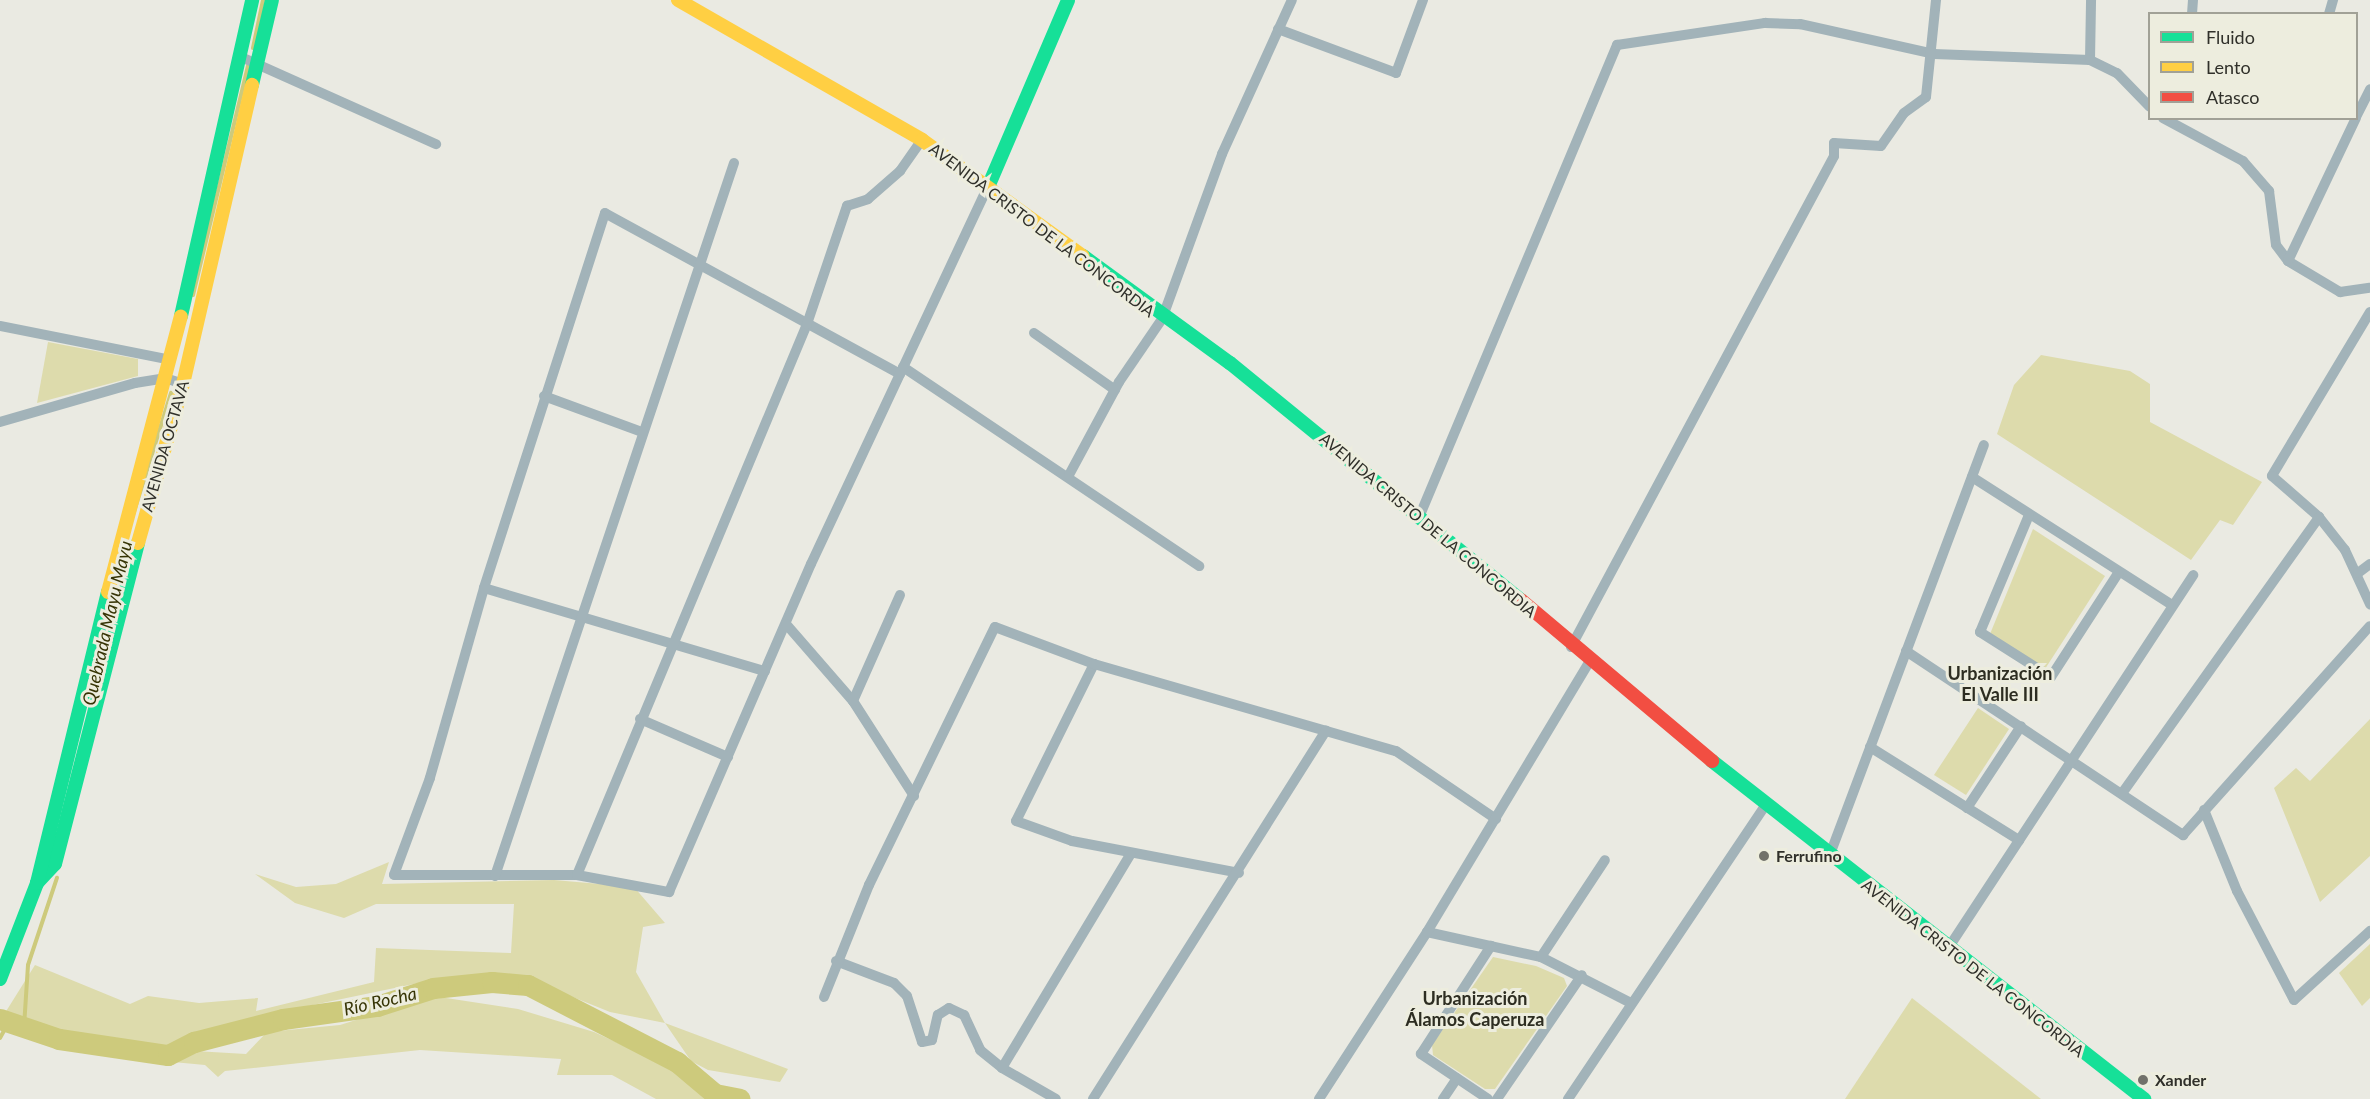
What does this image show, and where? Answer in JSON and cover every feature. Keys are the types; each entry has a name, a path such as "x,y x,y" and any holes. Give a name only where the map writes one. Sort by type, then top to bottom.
{"main road":[{"name":"AVENIDA OCTAVA","path":"0,979 37,883 115,555 171,360 252,0"},
{"name":"AVENIDA OCTAVA","path":"37,883 55,864 183,384 272,0"},
{"name":"AVENIDA CRISTO DE LA CONCORDIA","path":"678,0 922,140 1162,319 1230,363 1420,515 1571,647 1829,857 2144,1099"},
{"path":"988,187 1068,0"}],"street":[{"path":"1069,475 1115,390 1162,319 1222,154 1292,0"},
{"path":"1278,29 1396,73 1423,0"},
{"path":"1571,647 1834,156 1834,143 1881,146 1904,113 1926,97 1934,54 1936,0"},
{"path":"2090,60 2091,0"},
{"path":"1420,515 1617,45 1765,22 1800,24 1934,54 2090,60 2117,72 2148,105"},
{"path":"239,56 436,144"},
{"path":"2358,114 2370,89"},
{"path":"2166,120 2182,131 2243,161 2269,191 2276,245 2288,261 2340,292 2369,291"},
{"path":"2182,131 2183,120"},
{"path":"2288,261 2355,120"},
{"path":"577,875 671,641 807,324 847,206 868,199 900,171 922,140"},
{"path":"495,876 734,163"},
{"path":"988,187 901,371 786,624 669,892 577,875 394,875 430,778 484,588 544,396 605,213 700,267 901,371 1069,475 1199,566"},
{"path":"2370,312 2272,476 2319,517 2358,573 2370,604"},
{"path":"0,326 171,360"},
{"path":"1034,333 1115,390"},
{"path":"0,422 165,378 183,384"},
{"path":"544,396 642,432"},
{"path":"1829,857 1984,445"},
{"path":"1972,477 2172,605"},
{"path":"2029,514 1980,632 2051,677 2119,572"},
{"path":"2123,792 2319,517"},
{"path":"2358,573 2370,564"},
{"path":"1949,947 2070,758 2193,575"},
{"path":"484,588 580,618 671,641 765,671"},
{"path":"853,701 900,595"},
{"path":"786,624 853,701 914,796"},
{"path":"1906,651 2123,792 2183,835 2370,626"},
{"path":"824,997 837,961 995,627 1094,664 1396,751 1496,819"},
{"path":"1319,1099 1427,932 1589,662"},
{"path":"1094,664 1016,822 1130,855 1239,873"},
{"path":"640,719 728,758"},
{"path":"1967,808 2021,726"},
{"path":"1093,1099 1239,873 1326,731"},
{"path":"1870,747 2019,840"},
{"path":"1568,1099 1766,806"},
{"path":"2204,810 2237,891 2294,1000 2370,931"},
{"path":"1002,1068 1130,855"},
{"path":"1541,957 1605,860"},
{"path":"1427,932 1541,957 1582,975 1631,1003"},
{"path":"1488,1099 1421,1054 1491,946"},
{"path":"837,961 894,983 907,996 922,1041 932,1040 938,1015 949,1008 964,1016 980,1050 1002,1068 1056,1099"},
{"path":"1497,1099 1582,975"},
{"path":"1443,1099 1457,1078"}],"shaded area":[{"path":"48,342 138,359 138,376 37,403"},
{"path":"2041,355 2130,371 2150,384 2150,422 2262,482 2233,525 2220,520 2191,560 1997,434 2014,385"},
{"path":"2033,529 2105,576 2045,669 1990,634"},
{"path":"1978,708 2009,729 1966,795 1934,775"},
{"path":"2370,719 2370,856 2320,902 2274,788 2296,768 2310,781"},
{"path":"389,862 382,884 554,880 634,887 665,923 643,927 636,972 665,1023 610,1012 533,981 494,974 433,980 251,1018 164,1048 60,1031 5,1013 35,965 130,1004 148,996 199,1003 258,998 256,1011 374,982 376,948 511,953 514,904 376,904 344,918 295,903 255,874 296,887 336,884"},
{"path":"2370,944 2370,998 2362,1006 2339,973"},
{"path":"1493,957 1536,966 1564,978 1567,986 1495,1089 1485,1089 1433,1055 1432,1045"},
{"path":"433,996 518,1009 594,1032 670,1067 708,1099 656,1099 612,1075 557,1075 561,1059 420,1050 225,1071 218,1077 205,1065 173,1062 195,1051 246,1054 267,1032 340,1025"},
{"path":"1912,998 2041,1099 1845,1099"},
{"path":"665,1023 788,1069 780,1082 708,1070 691,1061"}],"waterway":[{"name":"Quebrada Mayu Mayu","path":"253,48 263,0"},
{"name":"Quebrada Mayu Mayu","path":"193,295 248,66"},
{"name":"Quebrada Mayu Mayu","path":"133,515 171,393"},
{"name":"Quebrada Mayu Mayu","path":"49,854 56,835"},
{"name":"Quebrada Mayu Mayu","path":"24,1027 28,965 57,878"},
{"name":"Río Rocha","path":"0,1019 59,1039 168,1055 194,1042 283,1019 377,1006 433,988 492,982 528,985 677,1062 715,1094 740,1099"},
{"path":"0,1038 9,1022"}],"traffic: fast":[{"path":"181,316 252,0"},
{"path":"252,85 272,0"},
{"path":"988,187 1068,0"},
{"path":"1083,256 1230,363 1521,600"},
{"path":"37,883 55,864 138,543"},
{"path":"0,979 37,883 108,592"},
{"path":"1712,761 2144,1099"}],"traffic: slow":[{"path":"678,0 922,140 1083,256"},
{"path":"138,543 183,384 252,85"},
{"path":"108,592 181,316"}],"traffic: jam":[{"path":"1521,600 1712,761"}],"place":[{"name":"Ferrufino","path":"1764,856"},
{"name":"Xander","path":"2143,1080"}],"district":[{"name":"Urbanización El Valle III","path":"2000,684"},
{"name":"Urbanización Álamos Caperuza","path":"1475,1009"}]}
